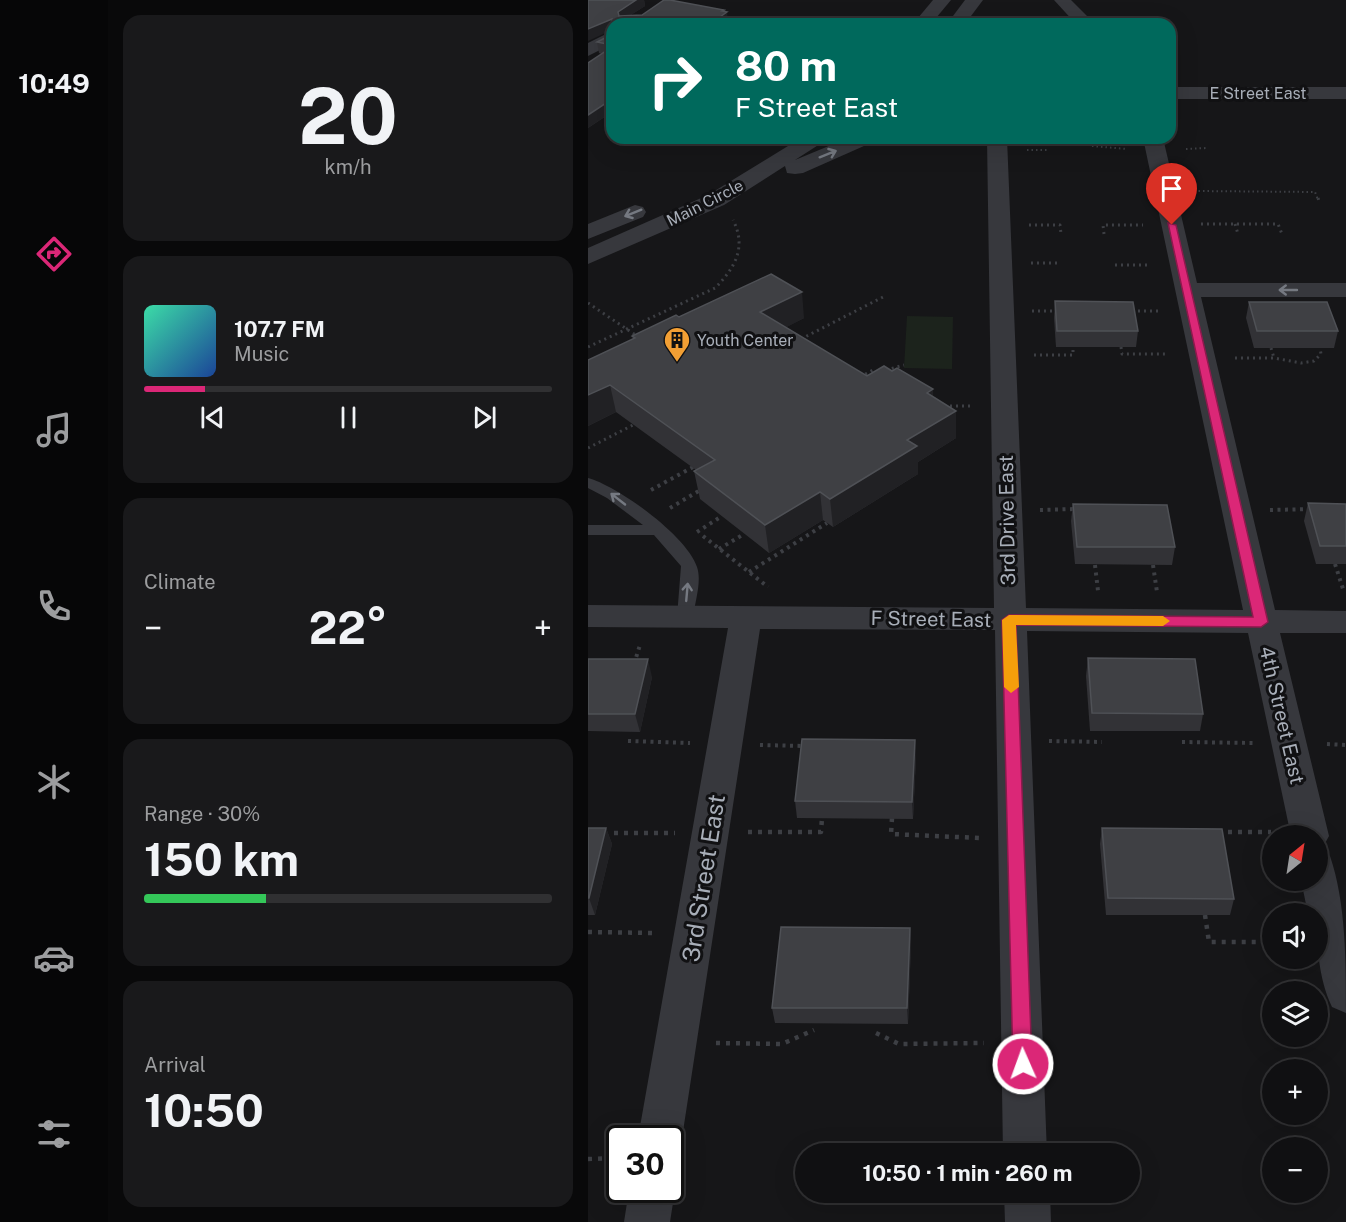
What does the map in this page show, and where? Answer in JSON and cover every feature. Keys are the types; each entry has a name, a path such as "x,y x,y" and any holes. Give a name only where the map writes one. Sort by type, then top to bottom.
{"street":[{"path":"927,18 942,0"},
{"path":"961,18 974,0"},
{"path":"1062,0 1080,18"},
{"path":"588,51 606,40"},
{"name":"E Street East","path":"1176,80 1346,79"},
{"name":"E Street East","path":"1176,93 1346,93"},
{"name":"Main Circle","path":"588,232 729,171 768,144"},
{"path":"729,171 796,144"},
{"name":"Main Circle","path":"588,257 723,208 808,144"},
{"path":"723,208 854,144"},
{"name":"3rd Drive East","path":"997,144 1026,1143"},
{"name":"4th Street East","path":"1154,144 1307,825"},
{"path":"1189,301 1346,290"},
{"name":"F Street East","path":"588,616 1346,622"},
{"name":"3rd Street East","path":"662,1125 746,617"},
{"name":"4th Street East","path":"1322,891 1346,994"},
{"path":"646,1222 650,1203"},
{"path":"1027,1203 1028,1222"}],"lane":[{"path":"588,483 598,484 612,494 676,546 689,568 685,617"},
{"path":"588,530 657,530"}],"path":[{"path":"1164,190 1315,192 1319,201"},
{"path":"588,346 715,288 728,276 738,261 740,246 735,224 723,208"},
{"path":"1235,224 1238,234"},
{"path":"1104,234 1103,225 1235,224 1278,224 1281,234"},
{"path":"999,225 1060,225 1061,234"},
{"path":"799,340 883,297"},
{"path":"1122,311 1189,301"},
{"path":"588,303 644,341"},
{"path":"1003,355 1073,355 1073,347"},
{"path":"1121,347 1122,354 1274,358 1301,363 1314,361 1321,354 1320,348"},
{"path":"1271,348 1274,358"},
{"path":"877,372 904,365"},
{"path":"852,381 873,370 886,378"},
{"path":"933,406 1004,406"},
{"path":"588,448 641,421"},
{"path":"647,492 693,467"},
{"path":"668,509 704,488"},
{"path":"697,532 722,516"},
{"path":"748,572 827,523"},
{"path":"719,549 744,534"},
{"path":"1335,564 1346,600"},
{"path":"628,741 812,746"},
{"path":"1013,741 1102,742"},
{"path":"1182,742 1289,744"},
{"path":"614,833 821,832 822,818"},
{"path":"892,818 891,834 1016,839"},
{"path":"1208,832 1262,839"},
{"path":"1205,915 1209,942 1262,942"},
{"path":"588,932 694,934"},
{"path":"676,1042 782,1044 814,1030"},
{"path":"876,1033 899,1044 1022,1042"},
{"path":"588,1159 606,1158"}],"shaded area":[{"path":"907,316 953,317 952,369 904,368"}],"building":[{"path":"588,0 636,0 618,12 619,16 642,15 664,0 727,12 718,18 606,18 606,22 588,29"},
{"path":"606,38 606,44 597,42"},
{"path":"606,51 606,103 588,115 588,63"},
{"path":"771,274 802,292 760,312 867,376 884,366 892,371 897,368 933,389 927,393 956,411 907,440 917,446 830,499 820,492 765,525 694,471 715,460 610,385 588,395 588,360 635,338 632,336 676,315 679,317"},
{"path":"1055,301 1133,302 1138,331 1057,331"},
{"path":"1249,302 1327,302 1338,331 1257,331"},
{"path":"1308,503 1346,504 1346,546 1320,546"},
{"path":"1073,504 1167,505 1175,547 1077,547"},
{"path":"1088,658 1195,659 1203,714 1092,713"},
{"path":"588,659 648,659 635,714 588,714"},
{"path":"802,739 915,740 912,802 795,801"},
{"path":"588,828 606,828 589,898 588,898"},
{"path":"1102,828 1222,829 1234,899 1108,898"},
{"path":"781,927 910,928 907,1008 772,1008"}],"slow traffic":[{"path":"1011,687 1009,620 1163,621"}],"place":[{"name":"Youth Center","path":"677,363"}],"route":[{"path":"1023,1064 1009,620 1261,622 1172,225"}]}
